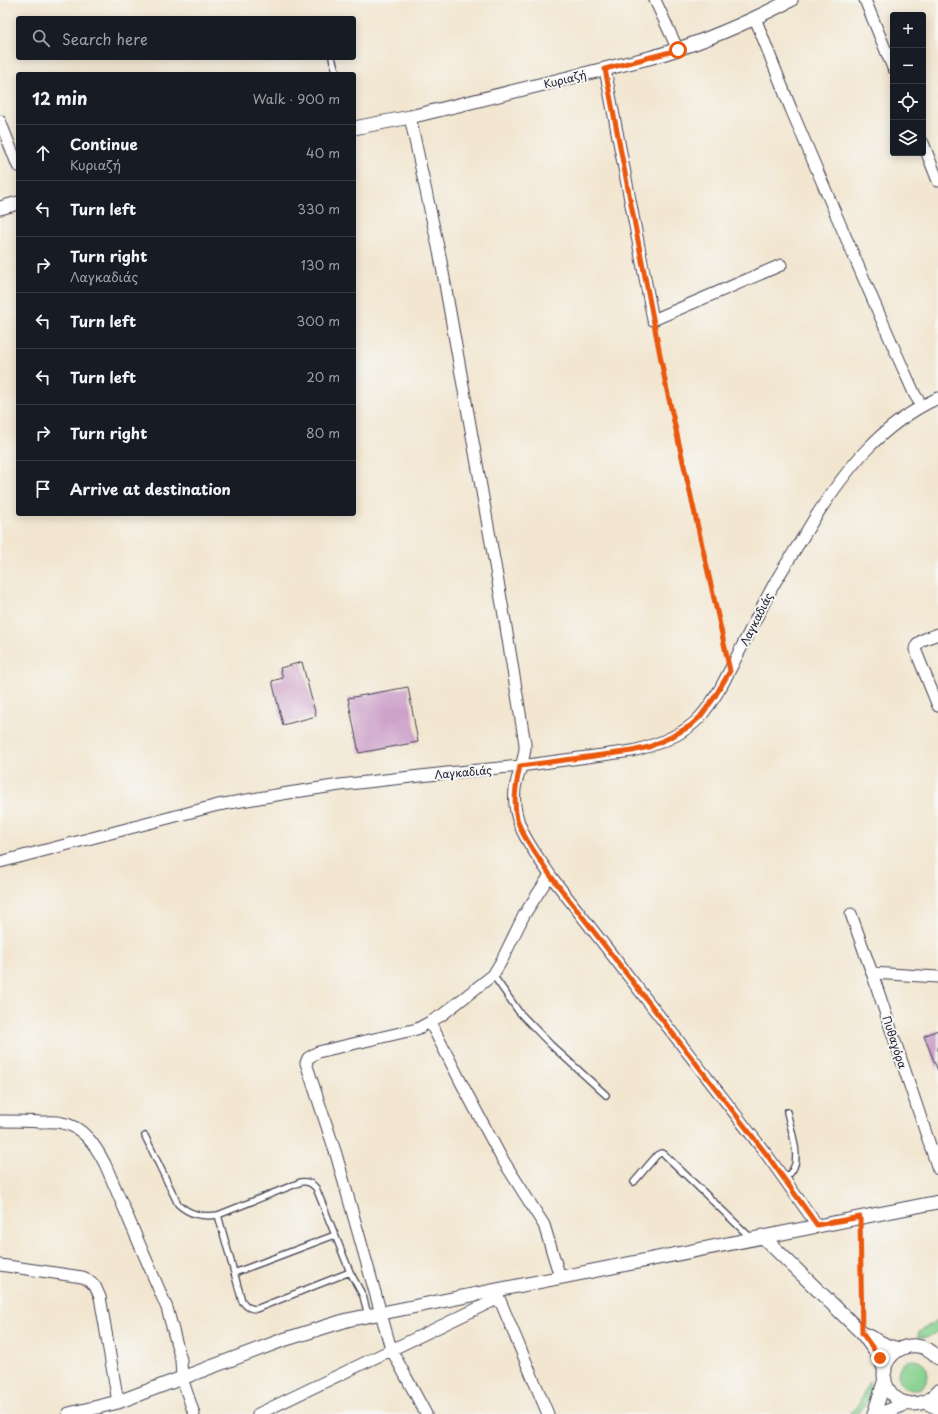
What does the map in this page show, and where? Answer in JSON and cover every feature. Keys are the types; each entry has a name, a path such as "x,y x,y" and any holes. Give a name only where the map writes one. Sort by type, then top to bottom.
{"street":[{"path":"655,0 678,50"},
{"name":"Κυριαζή","path":"356,128 410,117 678,50 710,38 791,0"},
{"path":"865,0 890,61"},
{"path":"755,18 791,109 840,224 912,388 922,406"},
{"path":"605,69 653,320 781,265"},
{"path":"410,117 440,256 525,744 525,751 515,789 517,820 525,836 550,875 784,1179 817,1225"},
{"path":"0,121 16,161"},
{"path":"926,148 935,162 938,181"},
{"path":"0,208 16,204"},
{"name":"Λαγκαδιάς","path":"0,862 218,805 340,785 520,766 632,751 649,747 671,737 690,726 700,717 721,687 774,584 792,554 854,463 890,427 908,413 938,398"},
{"path":"938,634 919,642 916,650 916,654 938,706"},
{"path":"426,1414 374,1314 336,1154 306,1063 308,1058 318,1052 406,1032 430,1022 466,997 493,975 524,916 550,875"},
{"name":"Πυθαγόρα","path":"851,914 938,1169"},
{"path":"872,973 938,977"},
{"path":"430,1022 501,1157 544,1225 560,1277"},
{"path":"0,1121 58,1122 68,1124 84,1134 98,1150 164,1299 181,1360 182,1378 194,1414"},
{"path":"69,1414 118,1402 304,1332 374,1314 498,1294 560,1277 938,1202"},
{"path":"757,1237 862,1333 880,1358 886,1385 892,1395 902,1402 917,1404 932,1398 938,1391"},
{"path":"0,1265 82,1277 95,1286 101,1302 118,1402"},
{"path":"258,1414 391,1349 498,1294"},
{"path":"498,1294 548,1414"},
{"path":"862,1333 888,1346 899,1349"},
{"path":"874,1414 889,1358 899,1349 906,1346 922,1346 938,1343"},
{"path":"922,1346 938,1358"},
{"path":"925,1402 938,1408"},
{"path":"880,1414 908,1403"}],"lane":[{"path":"333,60 336,72"},
{"path":"493,975 519,1012 551,1045 606,1095"},
{"path":"784,1179 794,1168 796,1161 787,1112"},
{"path":"145,1136 178,1204 185,1210 194,1214 206,1216 218,1215 301,1182 306,1181 313,1184 316,1188 350,1272 374,1314"},
{"path":"634,1182 657,1155 661,1153 664,1154 757,1237"},
{"path":"218,1215 242,1301 252,1309 256,1309 350,1272"},
{"path":"234,1273 335,1235"}],"path":[{"path":"653,320 677,438 730,671"},
{"path":"860,1217 862,1333"}],"green space":[{"path":"938,1319 938,1332 927,1337 919,1337 918,1333"},
{"path":"913,1360 924,1364 928,1375 924,1386 913,1390 902,1386 898,1375 902,1364"},
{"path":"869,1381 871,1391 867,1403 857,1414 849,1414 859,1404"}],"building":[{"path":"302,662 316,716 283,725 272,681 283,678 280,668"},
{"path":"408,687 418,742 359,753 348,698"},
{"path":"938,1030 938,1071 924,1036"}],"route":[{"path":"678,50 605,69 666,386 730,671 714,698 700,717 690,726 649,747 632,751 520,766 515,789 517,820 525,836 550,875 767,1155 817,1225 860,1217 862,1333 873,1346 880,1358"}]}
